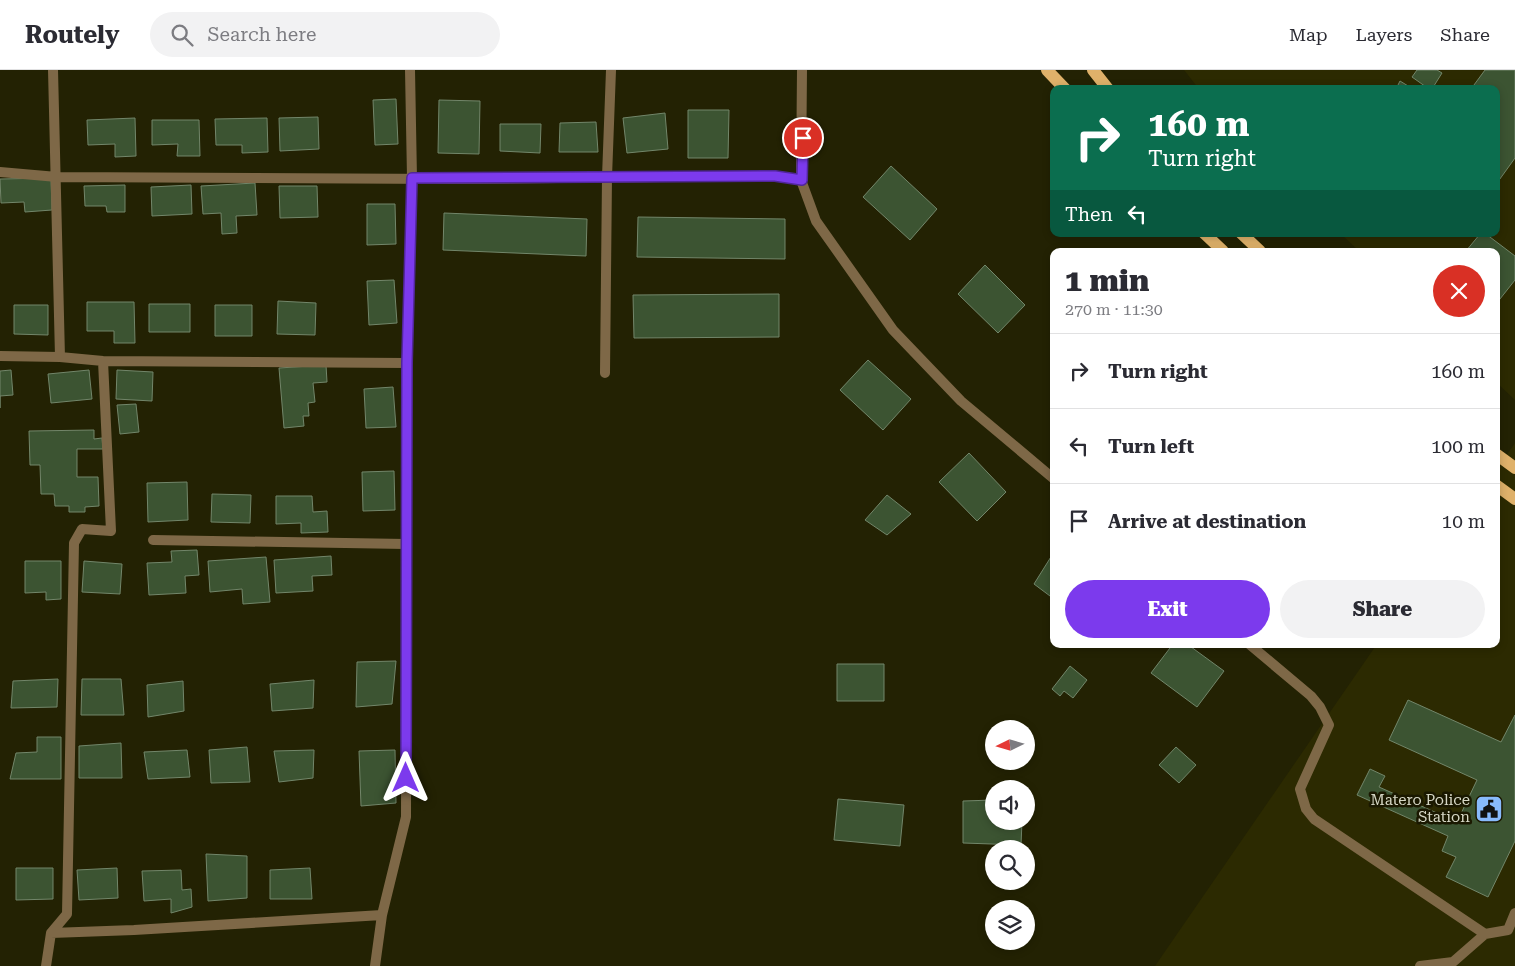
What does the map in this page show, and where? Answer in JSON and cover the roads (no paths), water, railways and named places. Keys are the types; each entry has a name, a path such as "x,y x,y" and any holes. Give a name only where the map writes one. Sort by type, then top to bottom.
{"main road":[{"path":"1047,70 1062,85"},
{"path":"1093,70 1105,85"},
{"path":"1208,237 1220,248"},
{"path":"1245,237 1257,248"},
{"path":"1500,457 1515,468"},
{"path":"1500,488 1515,499"}],"street":[{"path":"53,70 60,357"},
{"path":"375,966 382,915 406,817 407,363 412,178 410,70"},
{"path":"604,373 606,177 611,70"},
{"path":"802,70 802,180 816,221 893,330 961,401 1050,476"},
{"path":"0,172 57,176 412,178 775,176 802,180"},
{"path":"0,356 60,357 103,361 407,363"},
{"path":"46,966 51,933 67,914 74,543 82,529 111,531 103,361"},
{"path":"153,540 406,544"},
{"path":"1254,648 1311,696 1329,725 1300,790 1306,809 1314,819 1485,934"},
{"path":"1420,966 1453,962 1485,934 1508,930 1515,913"},
{"path":"51,933 134,930 382,915"}],"place":[{"name":"Matero Police Station","path":"1489,809"}]}
